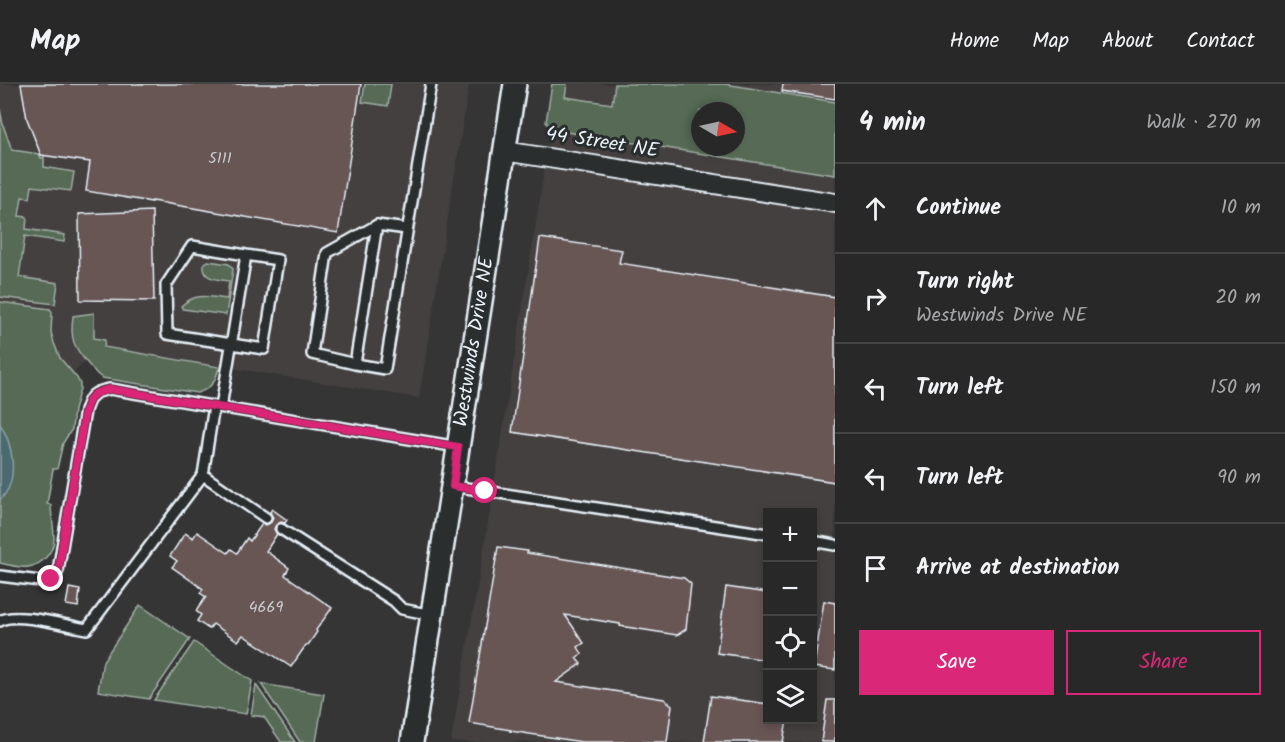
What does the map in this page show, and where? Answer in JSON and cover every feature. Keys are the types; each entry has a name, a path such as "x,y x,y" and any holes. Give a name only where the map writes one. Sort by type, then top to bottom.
{"street":[{"name":"Westwinds Drive NE","path":"412,742 515,84"},
{"name":"44 Street NE","path":"504,151 835,203"}],"lane":[{"path":"407,229 377,225 327,253 312,354 385,369 431,84"},
{"path":"355,364 377,225"},
{"path":"192,246 246,255 278,260 264,349 166,334 166,285 192,246"},
{"path":"0,621 4,618 21,617 87,629 203,475 231,344 246,255"},
{"path":"0,576 40,582 51,579 58,572 85,411 89,400 96,392 110,389 458,447"},
{"path":"203,475 266,518"},
{"path":"453,486 763,533"},
{"path":"281,529 394,601 402,609 432,615"},
{"path":"817,542 835,545"}],"shaded area":[{"path":"0,84 469,84 419,398 101,347 63,382 29,562 21,567 0,564"},
{"path":"558,84 835,84 835,742 451,742"}],"green space":[{"path":"365,84 391,84 388,106 362,102"},
{"path":"552,84 567,84 565,97 612,104 615,84 725,84 835,102 835,175 716,156 745,156 745,102 691,102 691,152 554,130 546,122"},
{"path":"0,109 12,150 39,154 41,158 44,157 44,167 74,172 71,191 32,186 30,198 22,197 19,216 27,217 26,229 65,235 64,242 25,236 19,277 58,283 55,304 0,297"},
{"path":"208,261 229,264 233,269 226,315 183,309 181,306 198,297 227,299 229,281 208,276 205,273 204,264"},
{"path":"0,302 50,309 52,312 51,332 60,358 80,384 72,429 63,443 57,469 53,469 47,504 51,505 54,534 52,548 42,561 28,567 0,563"},
{"path":"94,313 94,338 105,340 104,347 219,367 214,380 209,387 197,393 102,378 79,352 72,337 73,316"},
{"path":"140,605 190,639 149,699 98,691 103,661"},
{"path":"194,642 252,681 246,714 154,700"},
{"path":"261,684 324,694 316,742 300,742"},
{"path":"256,685 295,742 281,742 264,717 251,715"}],"water":[{"path":"0,424 11,452 12,473 6,492 0,500"}],"building":[{"path":"21,84 361,84 338,233 86,191 90,162 41,155 27,119"},
{"path":"783,84 835,84 835,99 782,91"},
{"path":"152,211 154,301 80,300 79,214"},
{"path":"540,238 622,250 619,263 835,297 835,482 512,432"},
{"path":"272,509 287,520 285,523 281,522 276,525 274,529 277,534 266,551 289,568 285,575 332,608 291,667 243,635 238,641 213,624 209,629 197,621 201,615 196,611 206,597 200,593 203,589 172,567 177,561 170,556 185,533 193,538 197,532 228,553 231,549 237,553 247,538 250,541 262,524 266,525 271,522"},
{"path":"498,547 684,578 691,584 686,629 677,635 565,615 584,643 578,647 582,654 576,658 581,664 556,682 664,699 672,705 667,742 582,742 469,723"},
{"path":"726,587 763,592 763,659 717,653"},
{"path":"69,588 80,590 78,607 66,605"},
{"path":"824,601 835,603 835,670 817,667 817,647"},
{"path":"711,696 763,703 763,724 786,724 783,742 704,742"},
{"path":"827,700 835,700 835,742 821,742"}],"route":[{"path":"51,579 58,572 85,411 89,400 96,392 110,389 458,447 453,486 485,491"}]}
